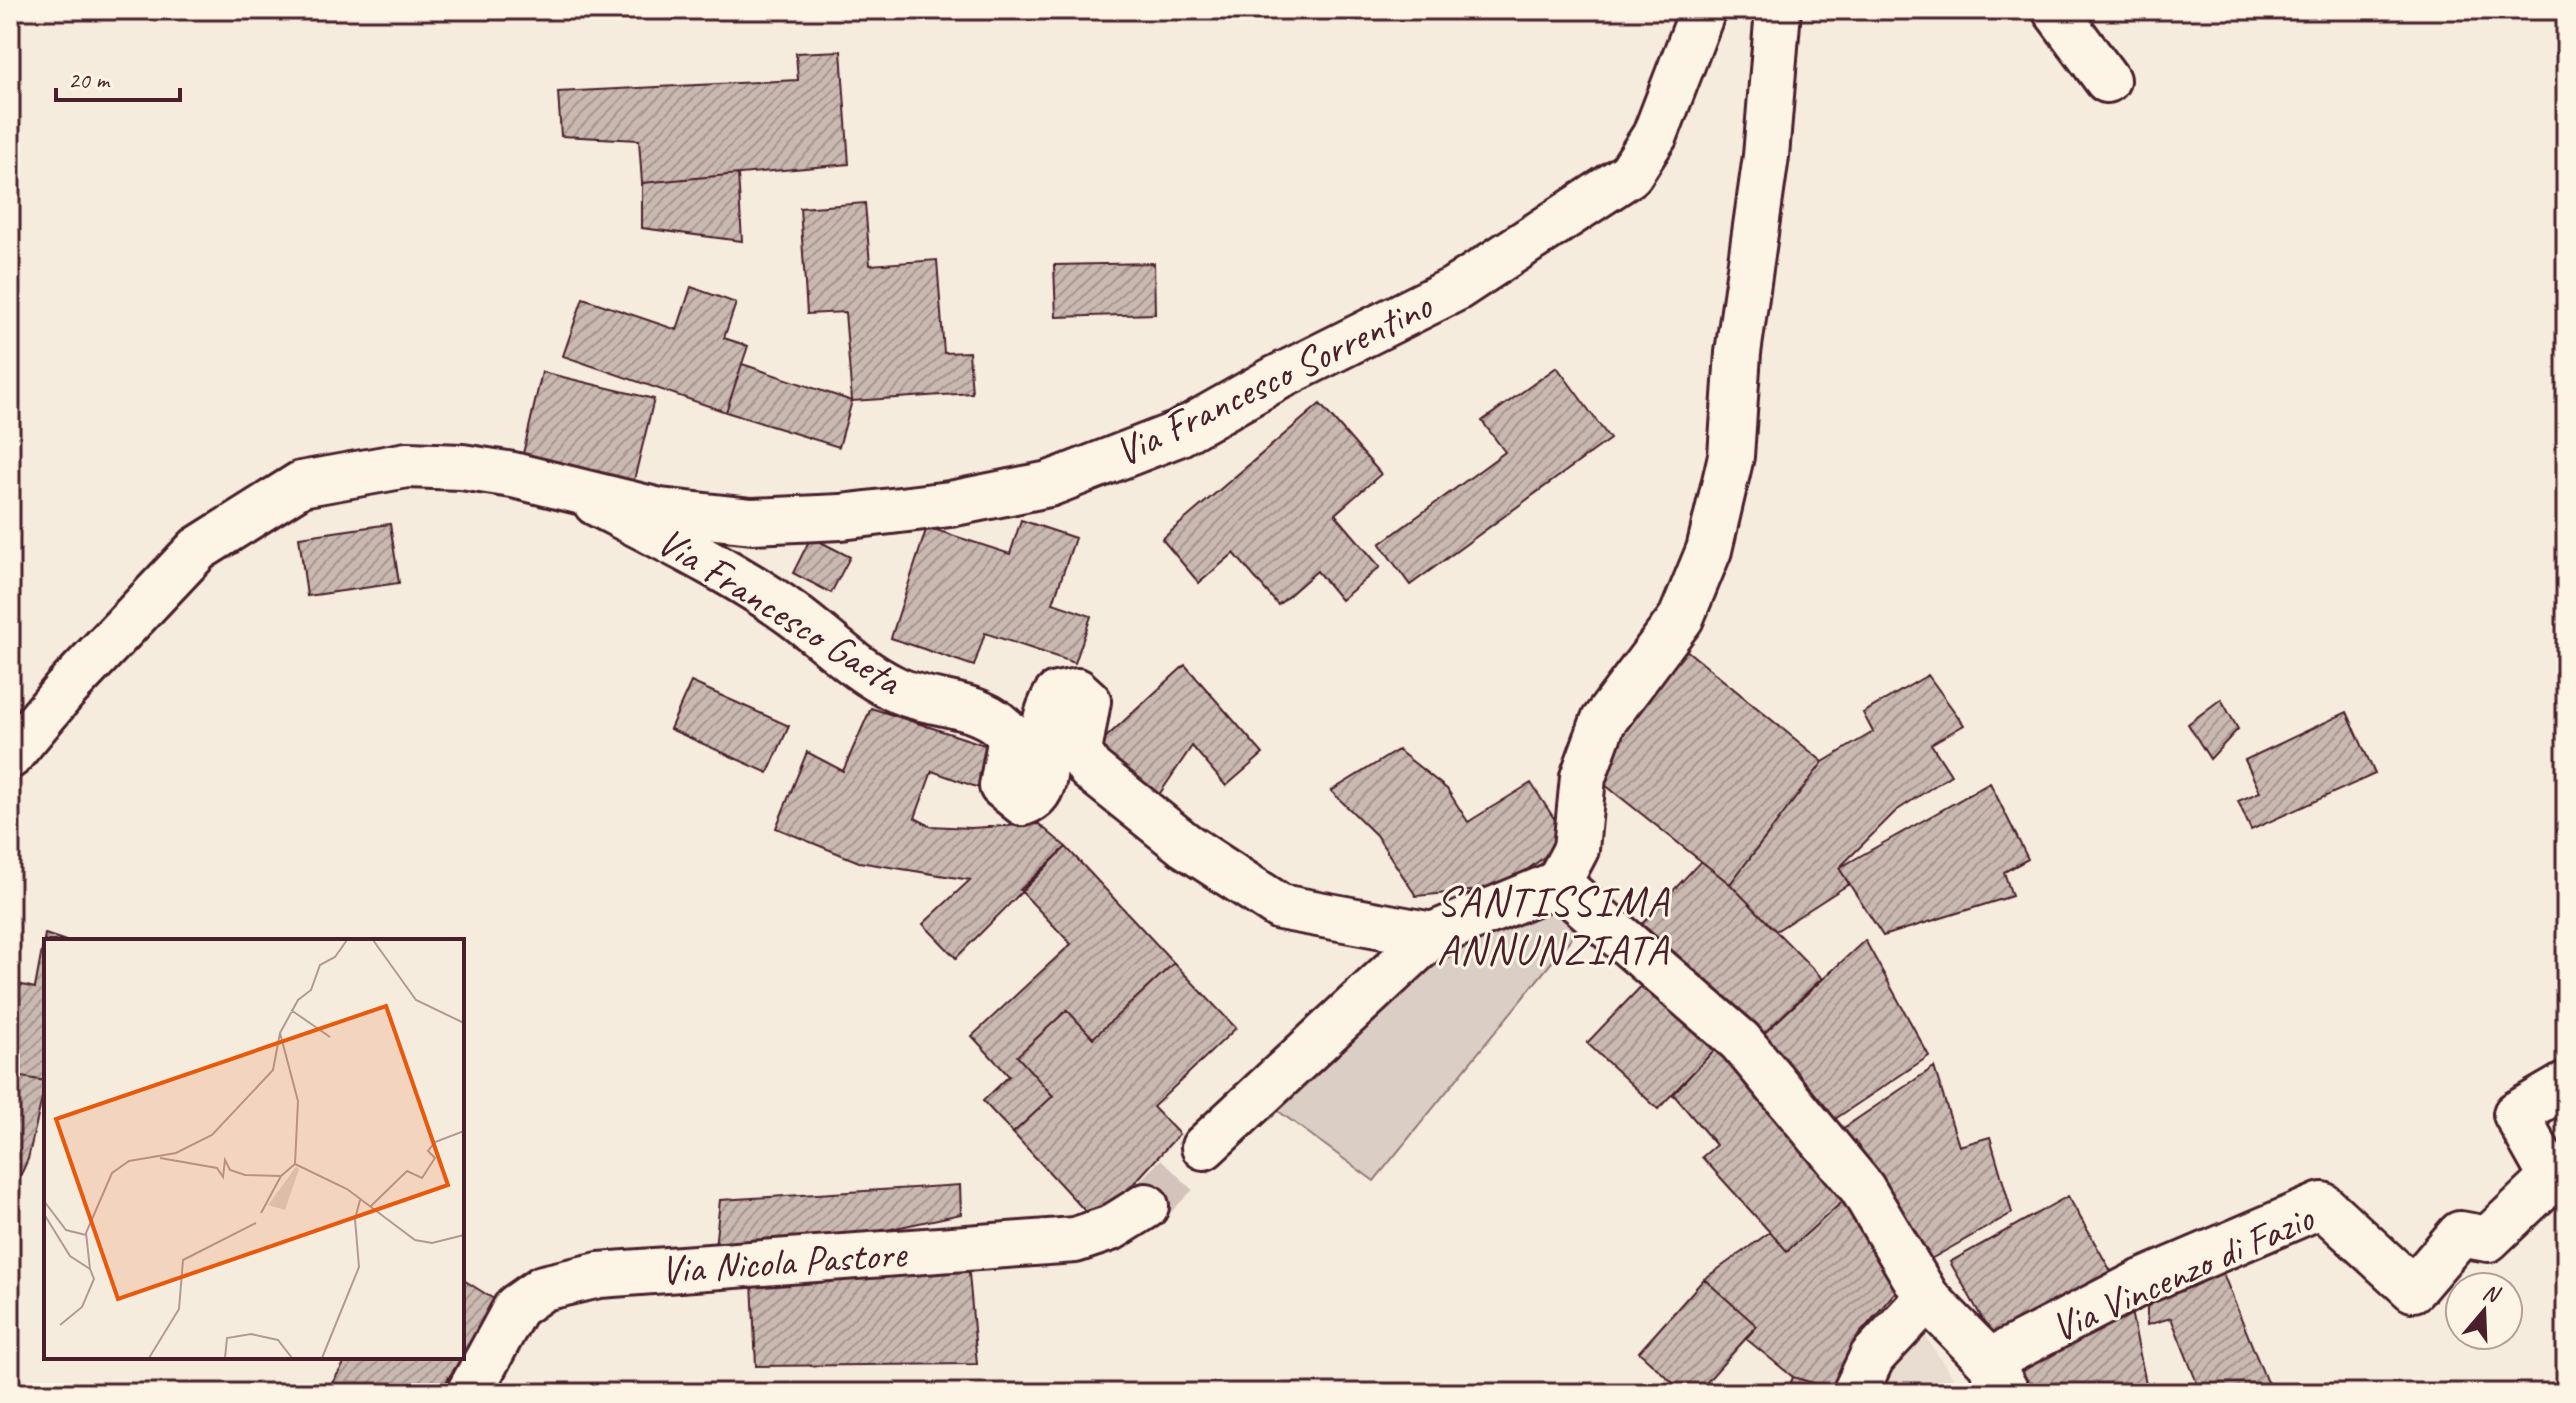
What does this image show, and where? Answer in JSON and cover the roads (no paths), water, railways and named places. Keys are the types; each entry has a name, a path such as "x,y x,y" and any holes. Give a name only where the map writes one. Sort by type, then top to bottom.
{"street":[{"name":"Via Francesco Sorrentino","path":"10,756 65,690 198,549 301,484 407,465 462,467 676,513 752,521 841,517 950,504 1049,484 1178,434 1277,378 1455,289 1630,174 1655,135 1703,10"},
{"path":"1204,1147 1432,935 1558,883 1576,849 1583,777 1603,722 1681,618 1709,550 1731,456 1738,353 1766,156 1778,10"},
{"path":"2055,10 2107,80"},
{"name":"Via Francesco Gaeta","path":"569,488 790,613 844,656 896,690 982,714 1001,723 1011,737 1002,786 1023,803 1035,799 1043,786 1049,710 1056,695 1077,691 1088,701 1079,752 1090,769 1185,845 1280,907 1432,935"},
{"path":"1558,883 1740,1041 1862,1188 1927,1298 1998,1377"},
{"name":"Via Vincenzo di Fazio","path":"1998,1377 2142,1282 2322,1205 2413,1289 2460,1234 2488,1239 2552,1178 2516,1114 2566,1085"},
{"name":"Via Nicola Pastore","path":"469,1393 516,1307 543,1288 599,1275 1075,1240 1111,1228 1146,1206"},
{"path":"1855,1393 1872,1357 1927,1298"}],"tunnel":[{"path":"1146,1206 1204,1147"}],"district":[{"name":"SANTISSIMA ANNUNZIATA","path":"1553,925"}]}
